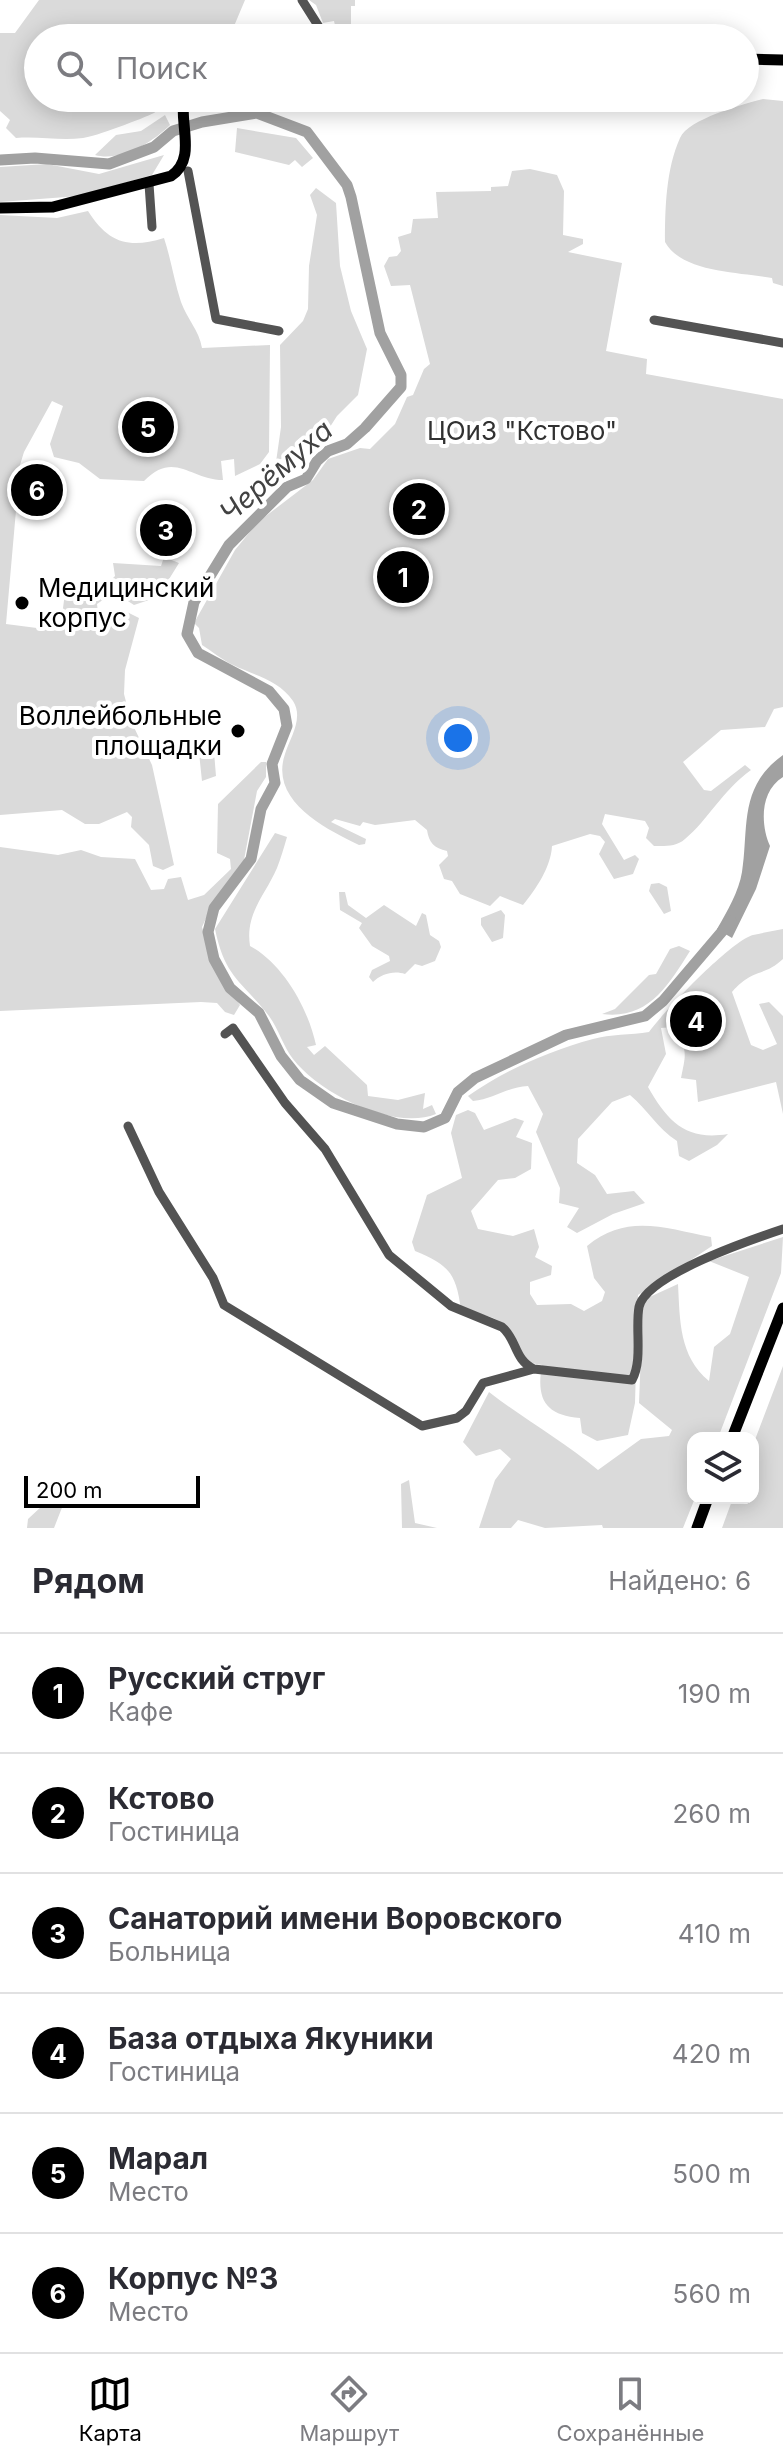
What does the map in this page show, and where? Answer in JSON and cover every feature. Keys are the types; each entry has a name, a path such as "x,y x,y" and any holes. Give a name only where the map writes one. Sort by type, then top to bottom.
{"main road":[{"path":"759,59 783,60"},
{"path":"0,208 53,207 149,184 179,170 185,150 184,112"},
{"path":"734,1432 783,1308"},
{"path":"742,1432 783,1329"},
{"path":"697,1528 706,1504"},
{"path":"705,1528 714,1504"}],"street":[{"path":"302,0 317,24"},
{"path":"188,171 216,319 279,331"},
{"path":"149,184 152,227"},
{"path":"654,320 783,343"},
{"path":"225,1034 233,1028 285,1103 325,1149 389,1255 451,1306 509,1333 520,1361 534,1369"},
{"path":"128,1126 159,1192 213,1278 224,1305 414,1425 457,1418 466,1411 483,1383 534,1369 632,1380 639,1309 644,1295 690,1265 783,1229"}],"green space":[{"path":"39,0 245,0 235,24 24,24 24,112 155,112 83,138 16,138 6,128 10,120 0,111 0,33 15,33"},
{"path":"309,0 355,0 355,6 351,6 351,24 323,23 316,5"},
{"path":"759,100 783,101 783,286 773,283 772,278 713,269 684,260 665,242 669,176 680,138 694,125 722,112 759,112"},
{"path":"165,115 170,125 145,144 115,156 95,155 116,135 141,131"},
{"path":"237,128 296,138 313,158 302,167 295,160 289,165 235,152"},
{"path":"164,155 152,175 79,196 0,202 0,167 47,164 99,174"},
{"name":"ЦОиЗ \"Кстово\"","path":"530,169 557,175 564,191 563,235 583,239 583,244 568,252 622,263 606,351 647,359 646,374 783,399 783,707 774,709 765,727 721,730 683,762 704,790 711,791 745,765 751,770 682,842 654,846 646,838 649,828 645,821 605,814 602,824 624,860 635,855 639,859 633,874 614,879 599,854 605,842 600,836 590,834 552,846 546,870 523,905 500,896 490,906 460,894 452,881 444,879 439,865 448,856 447,851 433,844 427,830 415,820 375,825 363,822 360,826 335,819 331,822 366,839 365,844 359,845 331,831 304,811 285,786 282,771 297,721 293,701 274,683 229,663 202,645 199,628 194,623 235,550 258,522 313,480 328,459 360,448 370,449 395,424 407,397 413,395 424,369 430,364 410,285 391,286 384,266 389,257 397,256 401,251 398,237 411,233 413,219 438,218 436,192 491,191 491,187 508,186 512,171"},
{"path":"316,188 336,203 340,266 351,311 367,349 358,395 328,430 276,462 281,427 280,345 303,321 308,309 309,266 317,215 310,195"},
{"path":"88,211 103,230 120,241 140,243 164,238 181,302 202,348 270,345 269,452 260,464 235,476 234,459 221,461 223,480 174,467 155,472 144,481 100,479 79,463 54,457 50,444 63,406 52,401 20,465 6,624 60,631 66,585 106,585 115,576 113,563 161,566 164,557 179,563 158,597 134,605 114,592 97,604 98,613 127,612 139,618 125,670 124,694 131,721 152,765 174,865 163,870 153,866 149,845 131,827 132,817 127,812 99,824 85,824 62,810 0,815 0,215 57,218"},
{"path":"213,740 216,776 202,781 198,743"},
{"path":"261,762 266,762 266,777 257,791 244,860 213,903 202,927 219,976 240,1005 234,1015 225,1012 217,1003 201,1002 0,1011 0,847 58,855 81,850 101,857 135,859 151,890 164,889 168,879 181,877 188,900 204,895 231,869 230,859 217,853 218,804"},
{"path":"275,833 287,837 277,868 253,914 250,946 283,975 300,1002 316,1045 307,1047 314,1055 325,1046 367,1085 368,1096 398,1100 425,1093 423,1109 432,1105 436,1114 400,1118 379,1113 321,1085 293,1059 269,1016 229,969 215,929"},
{"path":"659,883 667,887 671,911 664,914 649,891 651,884"},
{"path":"339,892 345,892 348,905 366,918 384,905 416,926 422,913 426,915 430,935 439,941 441,947 435,961 422,966 415,964 405,974 388,974 373,982 369,977 372,970 390,961 389,956 372,946 359,928 362,923 340,910"},
{"path":"501,910 505,915 503,938 492,942 481,925 481,918"},
{"path":"783,929 783,959 746,979 732,992 751,1045 763,1050 777,1044 759,1004 769,1002 783,1016 783,1114 776,1082 698,1102 696,1080 681,1078 685,1052 679,1035 674,1027 661,1028 666,1054 648,1087 655,1099 671,1119 690,1131 701,1135 728,1134 717,1145 689,1161 679,1156 677,1141 630,1095 612,1102 578,1139 577,1163 595,1175 607,1194 634,1191 645,1203 613,1214 577,1233 567,1227 579,1208 559,1203 560,1188 536,1132 543,1114 528,1086 481,1100 473,1101 468,1096 512,1070 560,1049 600,1037 649,1032 714,963 743,940"},
{"path":"679,946 690,951 655,998 632,1012 602,1014 615,1009 649,975 656,974 670,949"},
{"path":"468,1110 475,1113 484,1130 515,1118 524,1121 516,1137 532,1143 531,1169 515,1178 498,1180 471,1211 478,1229 513,1236 534,1229 539,1247 535,1257 552,1266 551,1275 530,1282 530,1294 537,1305 571,1304 584,1311 602,1301 605,1292 594,1278 587,1246 616,1229 662,1227 711,1237 712,1246 638,1295 635,1403 628,1435 597,1441 582,1433 580,1418 551,1409 540,1387 542,1365 525,1362 509,1330 496,1319 461,1310 449,1272 436,1261 415,1251 412,1242 427,1195 462,1178 451,1133 456,1115"},
{"path":"783,1237 781,1273 720,1432 687,1432 687,1504 693,1504 683,1528 603,1528 602,1525 545,1528 518,1520 511,1528 479,1528 495,1480 511,1459 500,1449 476,1456 463,1442 489,1392 598,1470 641,1439 669,1436 672,1430 639,1403 643,1300 678,1284 683,1337 692,1360 709,1381 714,1347 730,1334 749,1277 709,1261"},
{"path":"783,1366 783,1528 722,1528 731,1504 759,1504 758,1432"},
{"path":"409,1480 415,1523 437,1528 402,1528 401,1484"},
{"path":"63,1505 54,1528 27,1528 28,1519 42,1506"}],"shaded area":[{"path":"783,755 783,777 770,791 764,810 770,846 756,889 732,938 717,929 740,879 748,809 759,781"}],"waterway":[{"name":"Черёмуха","path":"0,160 35,158 109,164 154,147 173,131 202,122 257,113 307,132 347,185 351,197 380,333 401,375 401,387 365,428 347,444 328,451 317,461 306,479 287,487 229,545 194,602 187,634 198,653 269,691 284,709 287,726 272,764 275,783 261,809 251,859 214,908 208,932 214,959 230,988 259,1013 281,1056 300,1080 333,1103 397,1124 424,1127 445,1118 458,1092 475,1078 566,1035 645,1016 663,1001 731,921"}],"place":[{"name":"Марал","path":"148,427"},
{"name":"Корпус №3","path":"37,490"},
{"name":"Кстово","path":"419,509"},
{"name":"Санаторий имени Воровского","path":"166,530"},
{"name":"Русский струг","path":"403,577"},
{"name":"Медицинский корпус","path":"22,603"},
{"name":"Воллейбольные площадки","path":"238,731"},
{"name":"База отдыха Якуники","path":"696,1021"}]}
